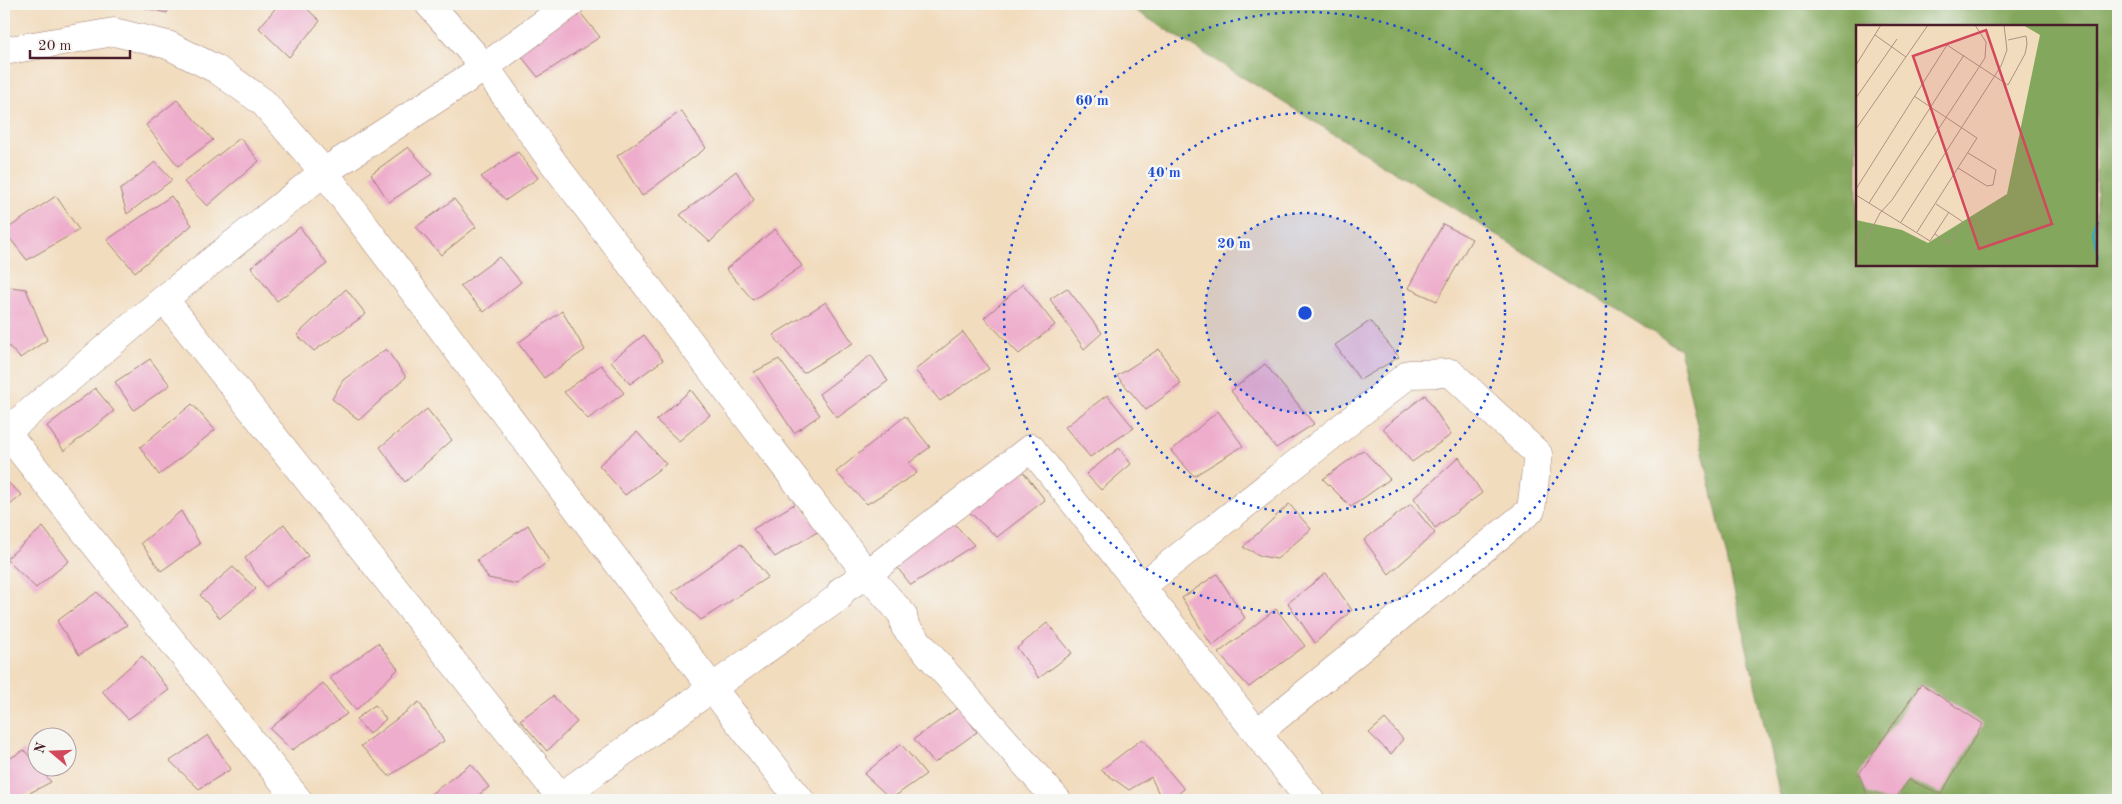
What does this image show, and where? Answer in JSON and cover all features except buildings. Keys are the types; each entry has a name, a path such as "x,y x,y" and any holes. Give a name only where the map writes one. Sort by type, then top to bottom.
{"street":[{"path":"429,4 485,67 552,161 867,574 903,616 905,627 1058,800"},
{"path":"298,800 6,432 164,298 324,172 485,67 570,4"},
{"path":"4,51 114,32 168,46 216,69 263,102 324,172 712,688 800,800"},
{"path":"164,298 560,799 839,597 841,591 867,574 1031,448 1310,800"},
{"path":"1141,586 1409,374 1451,373 1538,454 1531,510 1257,733"}],"green space":[{"path":"1125,4 2118,4 2118,800 1781,800 1680,349"}]}
